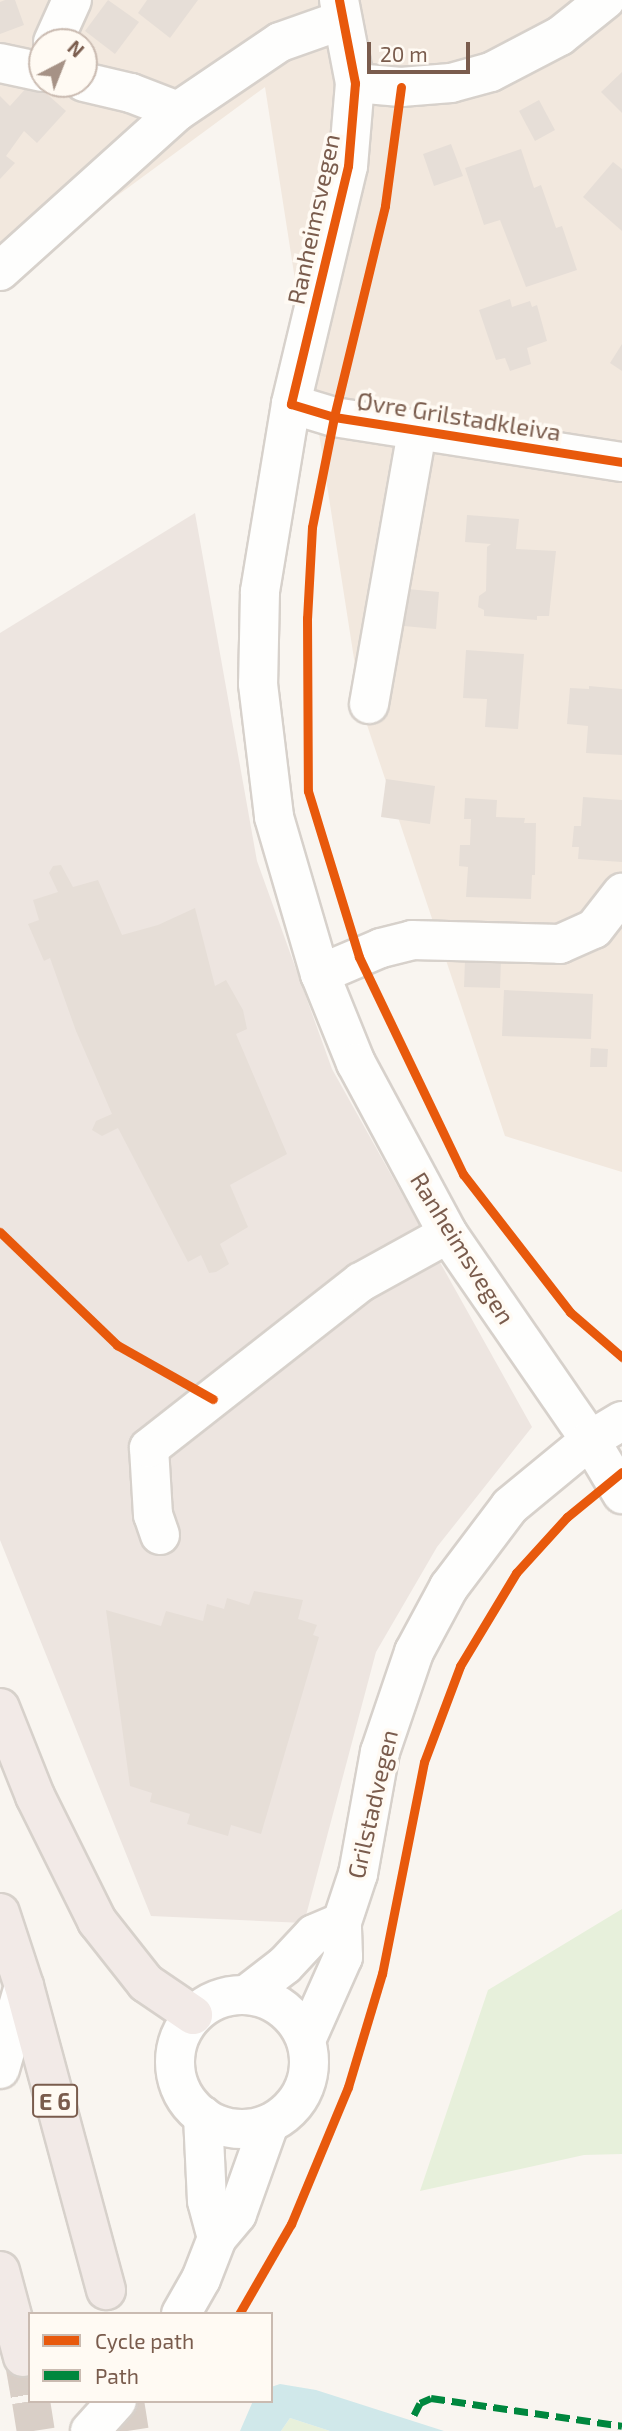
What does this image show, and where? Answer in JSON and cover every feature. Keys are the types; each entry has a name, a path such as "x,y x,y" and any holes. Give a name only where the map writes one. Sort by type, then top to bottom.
{"highway":[{"path":"0,1709 35,1796 97,1921 146,1983 193,2015"},
{"name":"E 6","path":"0,1913 24,1986 106,2290"},
{"path":"0,2271 23,2357"}],"street":[{"path":"59,28 72,0"},
{"path":"355,83 401,87 451,83 491,72 560,36 605,0"},
{"path":"0,271 178,111 280,42 340,10"},
{"name":"Ranheimsvegen","path":"340,10 355,83 348,166 291,404 260,592 258,684 274,817 320,974 356,1063 448,1234 606,1430"},
{"path":"0,63 28,68"},
{"path":"98,85 131,93 178,111"},
{"name":"Øvre Grilstadkleiva","path":"291,404 334,417 622,462"},
{"path":"369,705 418,431"},
{"path":"320,974 381,948 412,940 560,944 594,929 618,899"},
{"path":"160,1535 153,1515 149,1448 361,1282 448,1234"},
{"path":"606,1430 622,1494"},
{"name":"Grilstadvegen","path":"306,2040 343,1957 342,1922 358,1874 380,1752 414,1652 449,1587 510,1506 606,1430"},
{"path":"246,1996 285,1965 314,1934 342,1922"},
{"path":"0,2069 24,1986"},
{"path":"236,1994 246,1996 261,1997 283,2007 299,2025 306,2040 310,2073 302,2096 286,2115 269,2124 240,2130 215,2124 193,2110 179,2088 174,2063 179,2037 193,2015 213,2001 236,1994"},
{"path":"203,2116 207,2202 218,2238"},
{"path":"182,2312 201,2279 218,2238 237,2214 269,2124"},
{"path":"90,2431 115,2403"}],"shaded area":[{"path":"0,0 622,0 622,1172 505,1136 362,710 265,87 0,282"},
{"path":"195,513 257,861 332,1069 532,1427 437,1547 376,1652 304,1923 151,1916 0,1540 0,633"}],"green space":[{"path":"622,1909 622,2154 584,2155 420,2191 488,1990"},
{"path":"290,2418 330,2431 281,2431"}],"water":[{"path":"280,2384 316,2390 444,2431 330,2431 290,2418 281,2431 240,2431 252,2403 273,2403 273,2386"}],"building":[{"path":"15,0 24,25 0,34 0,2"},
{"path":"108,0 139,22 115,54 98,41 98,28 87,28"},
{"path":"147,0 198,0 170,38 138,13"},
{"path":"622,72 622,113 601,92"},
{"path":"28,86 28,98 51,98 66,111 37,143 24,131 6,156 15,163 0,179 0,96 10,106"},
{"path":"539,100 555,130 535,141 519,111"},
{"path":"451,144 463,176 434,186 423,154"},
{"path":"521,149 534,188 541,185 556,228 562,226 577,270 526,287 500,220 484,225 465,168"},
{"path":"613,162 622,169 622,231 583,197"},
{"path":"510,299 512,307 530,301 532,307 537,305 547,341 527,348 531,364 510,371 505,358 496,360 479,310"},
{"path":"622,344 622,371 610,363"},
{"path":"467,515 519,519 516,549 556,551 549,616 537,616 537,620 484,616 484,610 478,607 479,596 486,591 487,547 491,544 465,542"},
{"path":"397,588 439,592 436,629 393,625"},
{"path":"466,650 524,654 518,729 485,727 487,699 463,698"},
{"path":"589,686 622,689 622,755 586,753 588,726 567,724 570,688 589,689"},
{"path":"386,779 435,786 430,824 381,817"},
{"path":"583,797 622,800 622,862 578,859 579,847 572,847 574,826 581,826"},
{"path":"465,798 497,800 496,817 525,818 524,823 536,823 535,875 532,875 531,899 466,897 468,867 459,866 460,845 470,845 471,819 464,819"},
{"path":"61,865 73,887 98,880 122,935 158,925 195,908 215,986 226,980 243,1010 247,1029 236,1034 287,1154 230,1185 248,1227 220,1244 229,1264 216,1272 209,1273 201,1255 188,1262 118,1128 102,1136 92,1130 96,1121 112,1114 76,1031 50,958 44,961 28,924 39,920 33,900 58,892 49,873 53,866"},
{"path":"465,960 501,960 500,988 464,987"},
{"path":"504,990 593,994 591,1039 502,1036"},
{"path":"591,1048 608,1049 607,1067 590,1067"},
{"path":"254,1591 303,1600 298,1619 317,1625 313,1635 319,1637 261,1834 231,1825 228,1836 187,1824 190,1814 150,1802 152,1793 130,1786 106,1610 161,1626 166,1611 203,1621 207,1604 224,1609 227,1598 249,1605"}],"tunnel":[{"path":"23,2357 28,2385"},
{"path":"31,2403 36,2431"},
{"path":"125,2403 130,2431"}],"marked path":[{"path":"414,2415 420,2403 431,2398 622,2426"}],"cycle path":[{"path":"339,0 355,83 348,166 291,404 334,417 622,462"},
{"path":"401,87 385,206 334,417 312,527 307,618 308,791 359,957 463,1174 570,1312 622,1357"},
{"path":"0,1232 117,1345 213,1399"},
{"path":"240,2312 291,2224 348,2087 382,1974 424,1762 460,1666 516,1573 567,1517 622,1472"}]}
